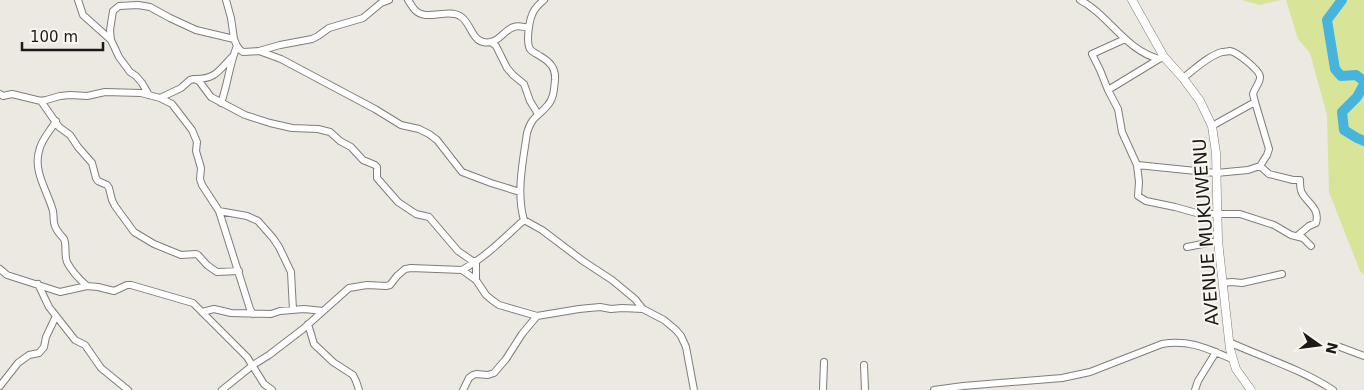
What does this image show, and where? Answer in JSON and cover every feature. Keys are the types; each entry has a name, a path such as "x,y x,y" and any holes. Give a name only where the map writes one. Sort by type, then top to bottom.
{"street":[{"path":"78,0 83,15 111,40"},
{"path":"222,103 235,43 226,0"},
{"path":"149,95 142,83 130,72 119,57 111,40 110,30 113,11 119,6 150,6 196,30 235,43 243,52 259,51 312,39 329,28 363,18 382,3 389,0"},
{"path":"408,0 415,10 420,13 430,15 451,13 459,15 481,41 491,42 496,46 507,68 524,84 530,101 538,114"},
{"path":"544,0 532,14 528,42 530,49 550,63 555,74 552,99 548,106 530,123 527,133 520,192 524,220 542,230 612,280 635,299 643,309 664,320 682,336 686,347 694,390"},
{"path":"1080,0 1098,12 1125,39 1146,54 1162,58"},
{"name":"AVENUE MUKUWENU","path":"1132,0 1162,58 1183,78 1200,101 1212,126 1216,153 1218,241 1229,342 1236,369 1251,390"},
{"path":"491,42 514,26 529,28"},
{"path":"1125,39 1093,53 1118,109 1122,132 1137,165 1138,194 1142,199 1200,214 1240,214 1274,225 1305,239 1311,246"},
{"path":"259,51 292,64 401,125 419,129 429,134 438,140 462,172 520,192"},
{"path":"1137,165 1216,173 1248,170 1260,166 1267,155 1269,149 1253,94 1260,79 1256,69 1238,54 1231,51 1216,55 1183,78"},
{"path":"160,98 181,88 190,80 203,79 218,73 233,56"},
{"path":"1108,90 1162,58"},
{"path":"194,79 199,81 211,98 245,115 292,128 318,129 330,132 340,141 351,146 363,160 377,167 377,178 398,202 416,214 428,217 458,251 476,262"},
{"path":"0,94 4,96 12,94 41,101 60,96 87,96 105,92 149,95 172,104 192,130 197,142 201,168 200,179 219,211 253,314"},
{"path":"41,101 59,127 70,135 92,163 98,181 107,184 115,206 134,232 154,244 181,256 196,254 206,265 217,272 239,271"},
{"path":"1212,126 1255,102"},
{"path":"56,121 42,141 38,152 38,165 42,184 53,212 55,226 64,239 66,261 86,286"},
{"path":"1260,166 1269,174 1300,180 1302,194 1313,205 1317,219 1316,223 1296,236"},
{"path":"219,211 247,216 258,221 280,246 291,272 293,310"},
{"path":"462,270 488,254 524,220"},
{"path":"1187,247 1218,241"},
{"path":"476,262 476,280"},
{"path":"222,390 253,365 270,355 350,288 368,285 390,286 405,269 417,267 462,270 476,280 486,295 500,305 537,316 579,309 643,309"},
{"path":"0,269 6,275 60,292 86,286 114,291 131,285 193,303 247,357 264,384 272,390"},
{"path":"1223,283 1242,283 1282,274"},
{"path":"38,284 49,307 75,340 88,348 101,368 128,390"},
{"path":"202,312 214,309 232,313 253,314 271,314 280,311 304,309 323,311"},
{"path":"0,386 18,363 29,355 39,353 44,347 46,337 56,316"},
{"path":"463,390 473,375 488,375 494,372 506,359 522,334 537,316"},
{"path":"308,324 314,344 352,375 359,390"},
{"path":"934,390 1062,378 1090,372 1152,347 1174,342 1184,342 1232,359"},
{"path":"1229,342 1289,367 1333,390"},
{"path":"1340,347 1364,356"},
{"path":"1195,390 1198,381 1216,352"},
{"path":"823,390 824,362"},
{"path":"864,365 865,390"}],"green space":[{"path":"1242,0 1281,0 1259,5"},
{"path":"1286,0 1364,0 1364,275 1360,271 1329,192 1327,115 1310,53 1298,39"}],"waterway":[{"path":"1342,0 1327,20 1335,69 1341,76 1356,75 1364,81"},
{"path":"1364,84 1357,97 1342,112 1344,130 1364,141"}]}
